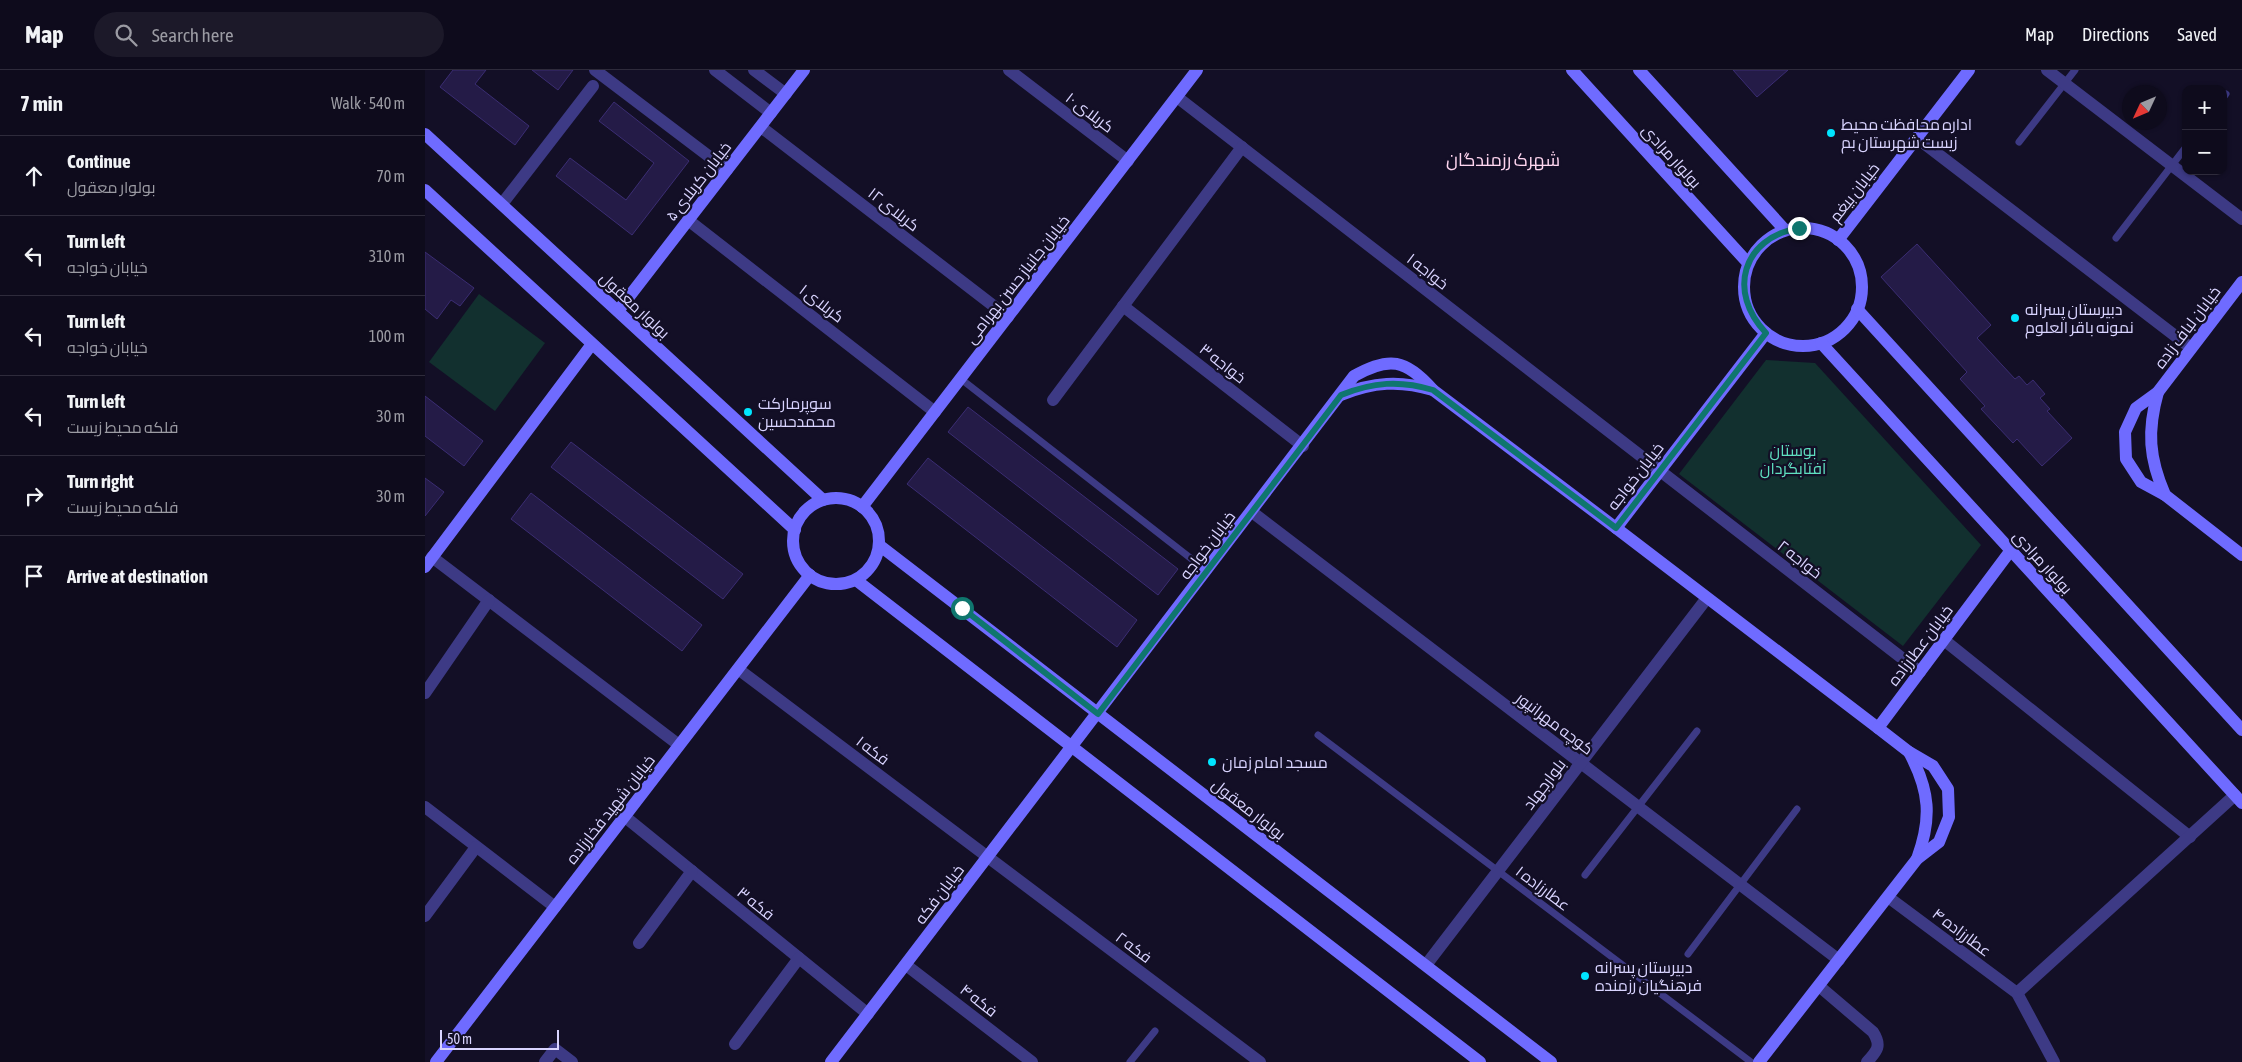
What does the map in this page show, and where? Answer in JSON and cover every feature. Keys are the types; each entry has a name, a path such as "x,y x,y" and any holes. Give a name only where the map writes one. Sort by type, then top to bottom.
{"street":[{"path":"595,70 727,170"},
{"path":"715,70 771,113"},
{"path":"754,70 785,94"},
{"name":"خیابان کربلای ۵","path":"618,311 804,70"},
{"name":"کربلای ۱۰","path":"1009,70 1128,161"},
{"name":"خیابان جانباز حسن بهرامی","path":"863,507 1197,70"},
{"name":"بولوار مرادی","path":"1572,70 1748,263"},
{"name":"بولوار مرادی","path":"1639,70 1785,230"},
{"name":"خیابان بیغم","path":"1838,240 1969,70"},
{"path":"2047,70 2242,219"},
{"path":"502,204 593,86"},
{"name":"خواجه ۱","path":"1177,97 1660,471"},
{"name":"کربلای ۱۲","path":"761,126 1008,317"},
{"name":"بولوار معقول","path":"425,134 823,500"},
{"path":"1917,138 2191,348"},
{"path":"1053,400 1242,148"},
{"path":"425,190 795,530"},
{"name":"کربلای ۱","path":"688,220 935,412"},
{"path":"1813,229 1826,233 1838,240 1849,250 1857,264 1861,279 1861,294 1857,309 1849,324 1836,335 1821,343 1793,345 1779,340 1766,333 1755,322 1748,308 1744,293 1744,278 1748,263 1757,249 1770,238 1785,230 1813,229"},
{"name":"خیابان لباف زاده","path":"2240,290 2191,348 2158,392 2136,408 2125,432 2126,460 2141,482 2165,495 2242,555"},
{"name":"خواجه ۳","path":"1123,306 1303,446"},
{"name":"بولوار مرادی","path":"1857,309 2242,730"},
{"name":"خیابان خواجه","path":"1073,747 1303,446 1354,376 1374,365 1397,364 1418,373 1433,390 1616,528 1766,333"},
{"name":"بولوار مرادی","path":"1821,343 2240,797"},
{"path":"593,344 429,562 489,600 679,745"},
{"name":"خیابان خواجه","path":"1341,395 1377,384 1414,385 1433,390"},
{"name":"خیابان لباف زاده","path":"2158,392 2152,412 2149,434 2156,476 2165,495"},
{"name":"خواجه ۲","path":"1660,471 1920,672"},
{"path":"837,498 850,500 863,507 872,517 878,530 879,545 872,566 856,580 840,584 824,582 810,575 801,566 793,542 795,530 805,511 823,500 837,498"},
{"name":"کوچه مهرانپور","path":"1252,512 1839,960"},
{"path":"1616,528 1909,752 1933,766 1947,789 1949,817 1939,842 1917,859 1819,986 1765,1060"},
{"name":"بولوار معقول","path":"879,545 1551,1062"},
{"name":"خیابان عطارزاده","path":"1878,728 2011,550"},
{"name":"خیابان شهید فخارزاده","path":"436,1062 810,575"},
{"path":"856,580 1479,1062"},
{"name":"بلوارجهاد","path":"1426,965 1707,598"},
{"path":"425,693 489,600"},
{"path":"1944,640 2190,837"},
{"name":"فکه ۱","path":"738,669 988,857"},
{"name":"خیابان فکه","path":"831,1062 1073,747"},
{"path":"1909,752 1920,772 1926,793 1925,838 1917,859"},
{"path":"2054,1062 2017,993 2190,837 2240,797"},
{"path":"425,808 555,907"},
{"name":"فکه ۳","path":"624,816 868,1014"},
{"path":"425,916 476,847"},
{"name":"فکه ۲","path":"988,857 1260,1062"},
{"path":"639,943 692,871"},
{"name":"عطارزاده ۴","path":"1887,897 2017,993"},
{"path":"735,1044 799,958"},
{"name":"فکه ۴","path":"906,964 1032,1062"},
{"path":"1819,986 1873,1032 1879,1041 1879,1049 1867,1062"},
{"path":"545,1062 555,1049 572,1062"}],"lane":[{"path":"2019,142 2075,70"},
{"path":"2116,238 2182,152"},
{"path":"961,379 1207,571"},
{"path":"1585,875 1697,731"},
{"name":"عطارزاده ۱","path":"1318,735 1751,1062"},
{"path":"1689,954 1797,809"},
{"path":"1131,1062 1155,1031"}],"green space":[{"path":"479,294 545,343 495,411 429,362"},
{"name":"بوستان آفتابگردان","path":"1766,360 1815,363 1981,545 1903,646 1679,474"}],"building":[{"path":"453,70 486,70 475,84 529,126 515,145 440,87"},
{"path":"532,70 573,70 558,90"},
{"path":"1733,70 1788,70 1757,97"},
{"path":"614,102 689,161 632,235 556,176 570,158 626,200 654,163 599,121"},
{"path":"1917,244 1991,325 1977,338 2015,379 2019,376 2027,385 2033,380 2045,394 2040,398 2050,409 2047,411 2072,438 2042,466 2017,439 2013,443 1981,409 1985,406 1960,379 1967,372 1881,277"},
{"path":"425,252 474,288 460,306 451,300 437,319 425,309"},
{"path":"425,396 483,441 464,466 425,436"},
{"path":"968,407 1178,569 1158,595 948,432"},
{"path":"571,442 743,574 723,599 551,467"},
{"path":"928,458 1137,620 1117,647 907,484"},
{"path":"425,478 444,492 425,516"},
{"path":"531,493 702,625 682,651 511,519"}],"place":[{"name":"اداره محافظت محیط زیست شهرستان بم","path":"1831,133"},
{"name":"دبیرستان پسرانه نمونه باقر العلوم","path":"2015,318"},
{"name":"سوپرمارکت محمدحسین","path":"748,412"},
{"name":"مسجد امام زمان","path":"1212,762"},
{"name":"دبیرستان پسرانه فرهنگیان رزمنده","path":"1585,976"}],"district":[{"name":"شهرک رزمندگان","path":"1503,160"}],"route":[{"path":"962,608 1098,714 1341,395 1377,384 1396,383 1433,390 1616,528 1766,333 1755,322 1748,308 1744,293 1744,278 1748,263 1757,249 1770,238 1785,230 1799,228"}]}
